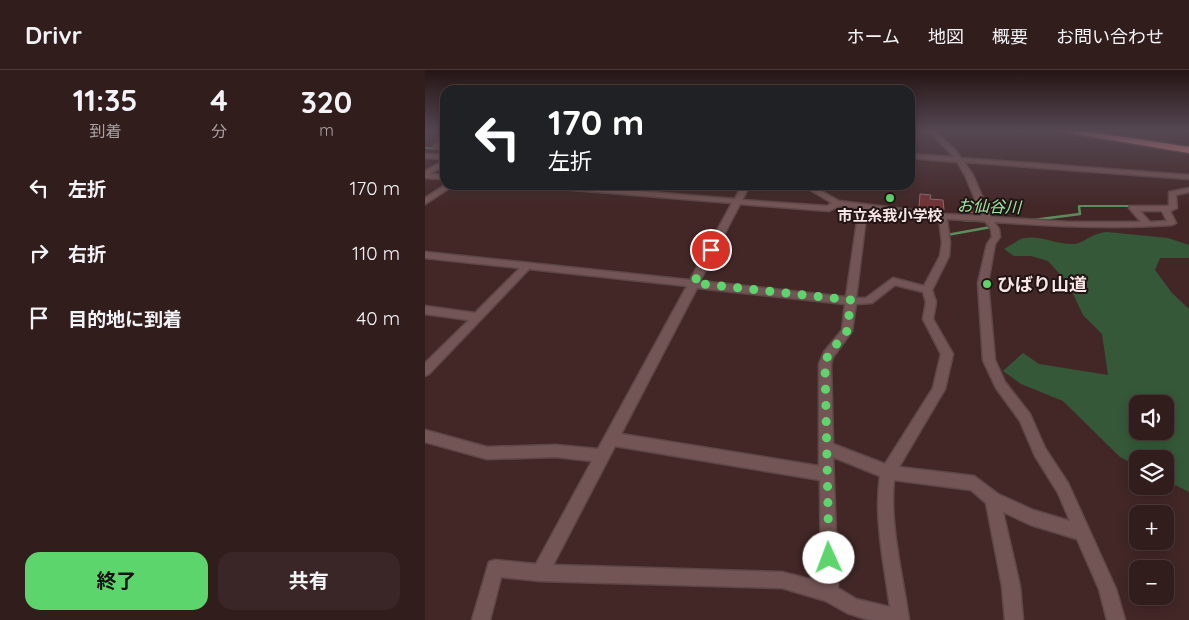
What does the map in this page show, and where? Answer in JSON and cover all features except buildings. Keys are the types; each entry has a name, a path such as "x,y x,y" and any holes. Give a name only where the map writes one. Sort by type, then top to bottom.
{"street":[{"path":"425,156 440,157"},
{"path":"915,156 1189,177"},
{"path":"956,156 969,174 988,220 995,229 996,237 991,244 983,283 989,360 1000,385 1025,418 1040,452 1063,488 1107,589 1116,620"},
{"path":"425,175 440,165"},
{"path":"425,175 440,176"},
{"path":"425,202 443,190"},
{"path":"623,190 829,209 837,203"},
{"path":"540,573 744,190"},
{"path":"815,190 837,203 943,216 1068,225 1172,224 1165,208"},
{"path":"1148,225 1133,208 1173,208 1172,194 1189,190"},
{"path":"830,593 825,364 828,355 847,331 863,206"},
{"path":"481,620 495,568 540,573 782,580 830,593 853,607 900,620 888,532 885,494 888,472 939,389 947,354 928,318 931,302 927,290 945,256 946,242 942,229 943,216"},
{"path":"425,254 851,300 868,301 893,281 927,290"},
{"path":"425,371 528,266"},
{"path":"425,310 477,317"},
{"path":"425,436 487,453 556,451 602,456"},
{"path":"611,440 827,474"},
{"path":"826,448 888,472 974,483 993,499 1031,517 1083,533"},
{"path":"993,499 1011,586 1015,620"}],"green space":[{"path":"1107,232 1168,238 1189,245 1189,258 1160,258 1155,270 1172,293 1189,309 1189,492 1174,484 1174,450 1129,450 1129,462 1120,457 1063,401 1021,384 1003,371 1023,353 1039,364 1108,375 1102,334 1083,315 1068,283 1048,261 1031,256 1014,256 1004,249 1019,240 1030,237 1074,244"}],"waterway":[{"name":"お仙谷川","path":"810,190 818,195"},
{"name":"お仙谷川","path":"837,205 863,208 858,207"},
{"name":"お仙谷川","path":"1079,207 1133,206"},
{"name":"お仙谷川","path":"1033,220 1080,214 1079,207"},
{"name":"お仙谷川","path":"963,220 1014,223"},
{"path":"947,235 991,227"}],"place":[{"name":"市立糸我小学校","path":"890,198"},
{"name":"ひばり山道","path":"987,284"}],"route":[{"path":"711,250 694,283 851,300 847,331 842,340 828,355 825,364 829,558"}]}
